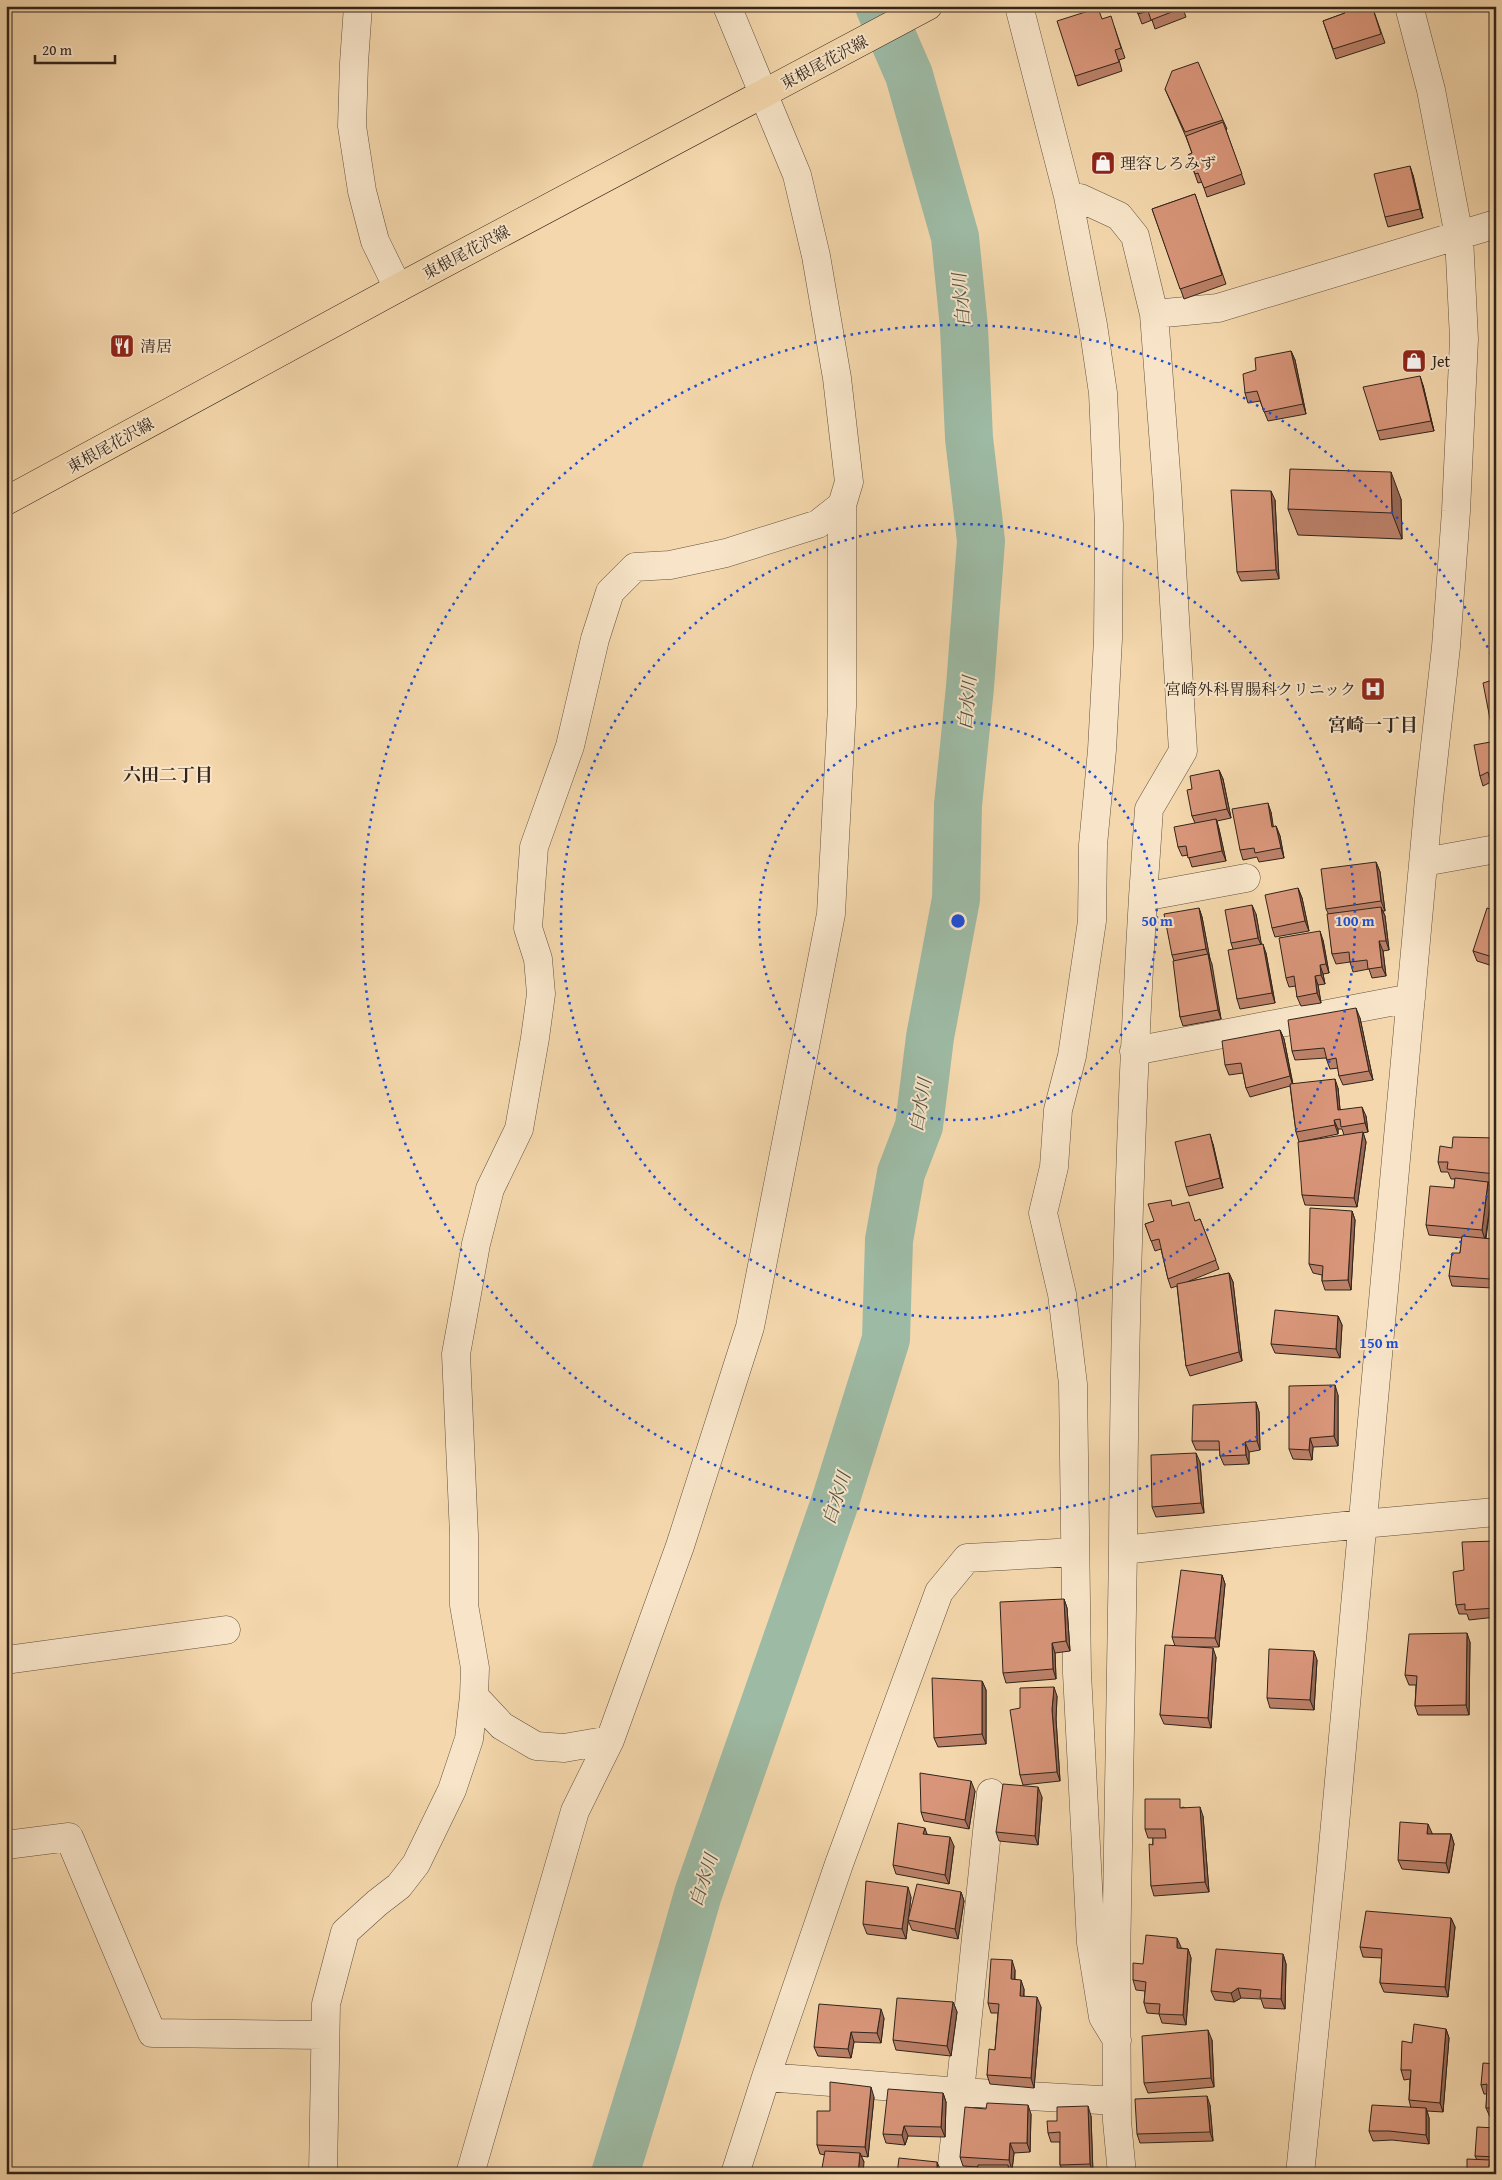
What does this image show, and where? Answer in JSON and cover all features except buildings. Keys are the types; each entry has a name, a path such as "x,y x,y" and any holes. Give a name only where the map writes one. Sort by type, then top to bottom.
{"main road":[{"name":"東根尾花沢線","path":"6,501 398,288 928,6"}],"street":[{"path":"358,6 352,126 362,191 375,241 398,288"},
{"path":"470,2174 574,1811 610,1740 680,1546 750,1327 807,1046 831,914 842,706 842,505 849,482 837,378 816,256 797,174 769,91 727,6"},
{"path":"1019,6 1068,196 1093,325 1103,393 1109,525 1108,639 1102,750 1092,845 1092,921 1072,1056 1058,1110 1054,1167 1043,1213 1062,1294 1072,1384 1077,1683 1092,1943 1103,2018 1117,2040"},
{"path":"1300,2174 1331,1868 1411,998 1446,647 1456,511 1464,339 1459,236 1431,90 1409,6"},
{"path":"1068,196 1080,198 1119,216 1135,236 1154,314 1168,484 1183,751 1149,809 1134,1051 1123,1366 1123,1550 1117,2040 1117,2101 1122,2174"},
{"path":"1154,314 1218,308 1496,224"},
{"path":"323,2174 326,2004 345,1932 399,1886 416,1864 452,1790 469,1739 475,1668 464,1605 464,1535 456,1354 476,1244 490,1189 519,1129 535,1038 541,994 538,959 528,928 534,847 570,746 595,639 610,592 635,567 670,565 762,543 818,524 842,505"},
{"path":"1424,862 1496,849"},
{"path":"1143,896 1246,878"},
{"path":"1134,1051 1411,998"},
{"path":"1123,1550 1362,1524 1496,1512"},
{"path":"735,2174 839,1864 939,1592 967,1558 1075,1552"},
{"path":"6,1660 226,1630"},
{"path":"474,1696 502,1726 536,1746 564,1748 610,1740"},
{"path":"951,2174 991,1793"},
{"path":"6,1845 69,1837 152,2033 324,2035"},
{"path":"766,2077 960,2092 1117,2101"}],"waterway":[{"name":"白水川","path":"615,2174 698,1894 835,1502 886,1339 889,1240 901,1173 919,1126 930,1037 956,899 958,805 970,687 981,541 969,438 964,327 955,237 909,75 879,6"}],"place":[{"name":"理容しろみず","path":"1103,163"},
{"name":"清居","path":"122,346"},
{"name":"Jet","path":"1414,361"},
{"name":"宮崎外科胃腸科クリニック","path":"1373,689"}],"district":[{"name":"宮崎一丁目","path":"1373,724"},
{"name":"六田二丁目","path":"168,774"}]}
